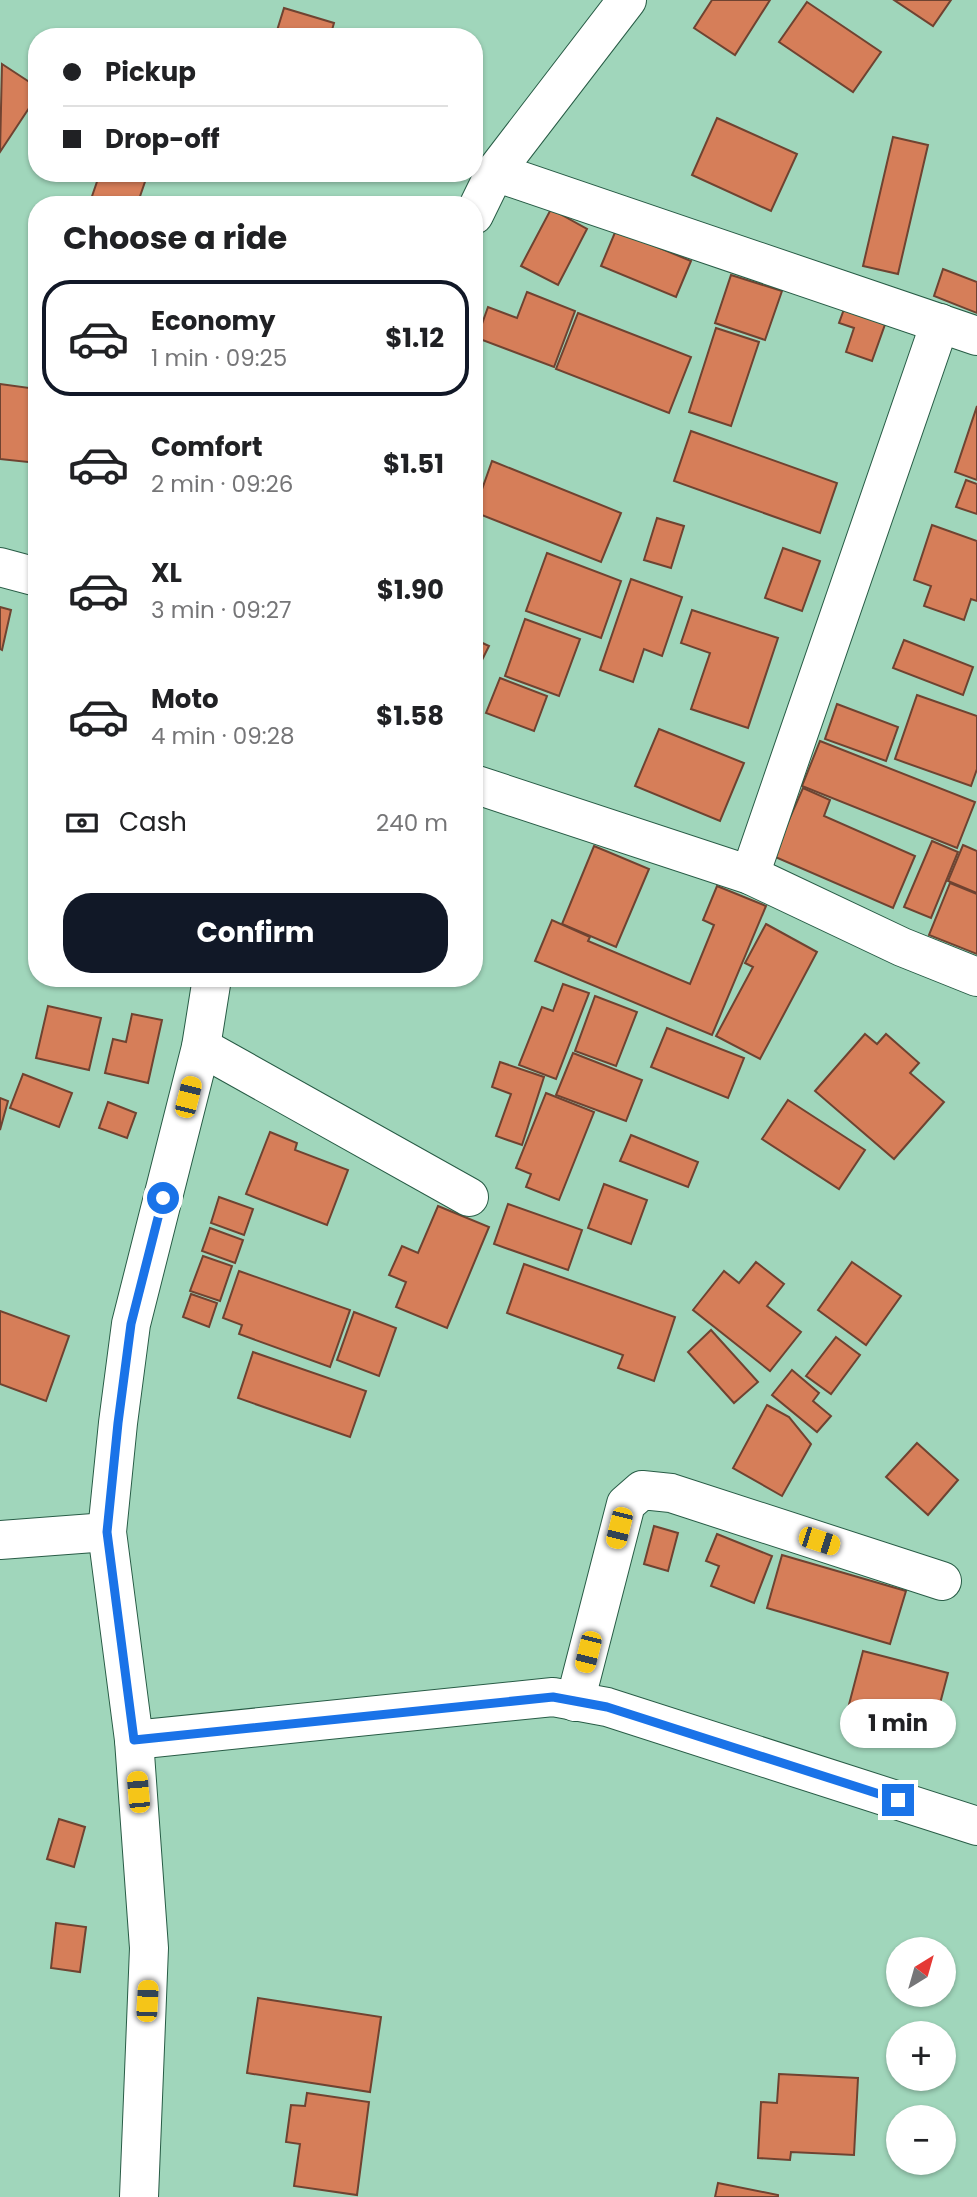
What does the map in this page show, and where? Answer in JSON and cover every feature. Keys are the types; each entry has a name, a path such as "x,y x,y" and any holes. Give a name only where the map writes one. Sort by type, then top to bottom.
{"street":[{"path":"483,197 495,172 627,0"},
{"path":"495,172 977,336"},
{"path":"750,874 940,323"},
{"path":"0,567 28,575"},
{"path":"483,788 750,874 902,947 977,977"},
{"path":"139,2197 149,1948 134,1740 107,1532 131,1324 201,1047 211,987"},
{"path":"201,1047 469,1197"},
{"path":"575,1702 626,1504 642,1490 671,1493 942,1581"},
{"path":"0,1540 107,1532"},
{"path":"134,1740 553,1697 607,1707 977,1826"}],"building":[{"path":"712,0 770,0 735,55 694,28"},
{"path":"894,0 951,0 933,26"},
{"path":"807,2 881,52 853,92 779,42"},
{"path":"284,8 334,23 333,28 278,28"},
{"path":"2,64 28,81 28,110 0,152"},
{"path":"717,118 797,154 771,211 692,175"},
{"path":"893,137 928,145 898,274 863,266"},
{"path":"97,182 145,182 140,196 92,196"},
{"path":"551,209 587,229 558,285 521,266"},
{"path":"616,230 691,261 676,297 601,266"},
{"path":"943,269 977,282 977,313 934,296"},
{"path":"731,275 782,291 765,340 715,323"},
{"path":"527,292 575,311 554,367 483,340 483,321 488,307 517,318"},
{"path":"847,301 888,316 872,361 846,352 854,328 839,323"},
{"path":"578,313 691,357 669,413 556,369"},
{"path":"716,328 759,342 731,426 689,412"},
{"path":"0,384 28,388 28,462 0,459"},
{"path":"977,406 977,480 955,472"},
{"path":"691,431 837,483 820,533 674,481"},
{"path":"492,461 621,513 601,562 483,516 483,486"},
{"path":"966,480 977,484 977,514 956,507"},
{"path":"657,518 684,526 671,568 644,560"},
{"path":"932,525 977,541 977,601 971,599 964,620 924,606 931,586 914,580"},
{"path":"783,548 820,561 802,611 765,598"},
{"path":"547,553 621,581 601,638 526,611"},
{"path":"631,579 682,597 662,656 644,649 633,682 600,670"},
{"path":"0,607 11,610 2,650 0,649"},
{"path":"692,610 778,638 748,728 691,709 710,653 681,643"},
{"path":"525,619 580,639 559,696 505,676"},
{"path":"904,640 973,667 963,695 893,668"},
{"path":"483,643 489,646 483,658"},
{"path":"500,678 547,696 534,731 486,713"},
{"path":"917,695 977,716 977,769 971,786 895,759"},
{"path":"837,704 898,727 886,761 825,739"},
{"path":"659,729 744,763 720,821 635,786"},
{"path":"820,741 975,802 957,848 802,786"},
{"path":"803,788 830,800 824,816 915,856 893,908 773,856"},
{"path":"932,841 958,852 931,918 904,907"},
{"path":"963,845 977,851 977,893 948,881"},
{"path":"594,846 649,869 616,947 562,924"},
{"path":"950,883 977,894 977,954 929,935"},
{"path":"717,886 766,906 712,1035 535,961 552,920 590,937 588,941 690,984 714,925 703,920"},
{"path":"766,924 817,952 760,1059 716,1036 753,967 745,963"},
{"path":"563,984 589,993 556,1079 519,1065 542,1007 553,1011"},
{"path":"595,996 637,1012 616,1066 575,1051"},
{"path":"48,1006 101,1018 89,1070 36,1058"},
{"path":"132,1014 162,1020 148,1083 105,1073 113,1039 126,1042"},
{"path":"667,1028 744,1058 728,1098 651,1067"},
{"path":"865,1034 877,1044 886,1034 919,1063 910,1073 944,1102 894,1159 815,1091"},
{"path":"573,1053 642,1080 626,1121 556,1095"},
{"path":"500,1062 544,1077 522,1145 496,1136 511,1094 492,1087"},
{"path":"23,1074 72,1093 59,1127 10,1108"},
{"path":"546,1093 594,1112 559,1200 526,1187 531,1174 516,1168"},
{"path":"0,1098 8,1101 0,1130"},
{"path":"788,1100 865,1150 839,1189 762,1139"},
{"path":"108,1102 136,1113 127,1138 99,1128"},
{"path":"270,1132 297,1143 295,1150 348,1170 327,1225 246,1194"},
{"path":"631,1135 698,1162 688,1187 620,1161"},
{"path":"604,1184 647,1200 631,1244 588,1228"},
{"path":"219,1197 253,1209 244,1235 211,1223"},
{"path":"508,1204 582,1230 568,1270 494,1244"},
{"path":"438,1206 489,1227 447,1328 396,1307 406,1282 389,1275 402,1246 418,1253"},
{"path":"210,1228 243,1240 235,1263 202,1251"},
{"path":"203,1256 232,1266 220,1301 190,1291"},
{"path":"756,1262 784,1284 767,1306 801,1332 770,1371 693,1310 724,1271 739,1283"},
{"path":"852,1262 901,1296 866,1345 818,1310"},
{"path":"524,1264 675,1317 654,1381 618,1368 623,1355 507,1313"},
{"path":"239,1271 350,1310 330,1367 239,1334 242,1325 223,1318"},
{"path":"191,1294 217,1303 209,1327 183,1317"},
{"path":"0,1311 69,1336 46,1401 0,1384"},
{"path":"354,1312 396,1328 379,1376 337,1360"},
{"path":"711,1330 758,1382 734,1403 688,1352"},
{"path":"836,1337 860,1355 831,1394 806,1376"},
{"path":"253,1352 366,1391 350,1437 238,1398"},
{"path":"792,1370 819,1393 813,1401 831,1416 817,1432 772,1395"},
{"path":"767,1405 789,1417 811,1444 782,1496 733,1468"},
{"path":"917,1443 958,1480 928,1515 886,1477"},
{"path":"654,1526 678,1533 668,1571 644,1564"},
{"path":"717,1534 772,1556 754,1603 711,1586 719,1566 706,1561"},
{"path":"782,1555 906,1591 890,1644 767,1608"},
{"path":"863,1651 948,1673 931,1738 846,1716"},
{"path":"59,1819 85,1827 74,1867 47,1859"},
{"path":"56,1923 86,1927 80,1972 51,1968"},
{"path":"258,1998 381,2017 370,2092 247,2073"},
{"path":"779,2074 858,2078 854,2155 791,2152 790,2160 758,2158 761,2102 777,2103"},
{"path":"307,2093 369,2102 357,2195 294,2186 300,2144 286,2142 291,2105 305,2106"},
{"path":"718,2183 778,2195 778,2197 715,2197"}],"route":[{"path":"163,1198 131,1324 107,1532 134,1740 553,1697 607,1707 898,1800"}]}
